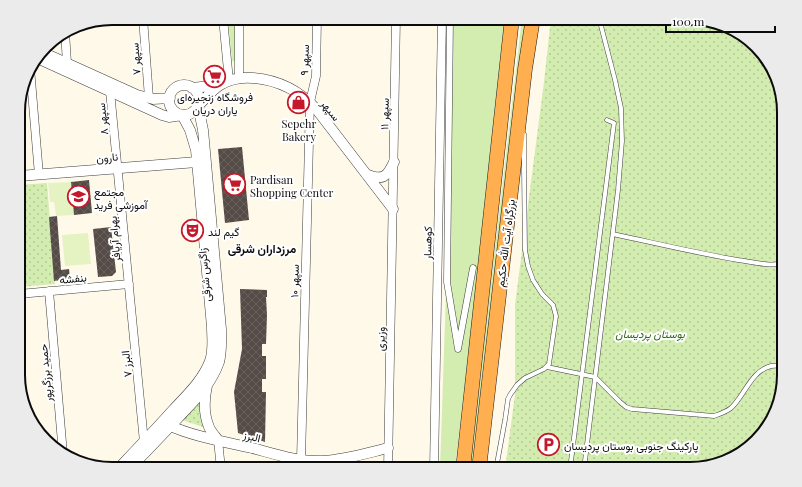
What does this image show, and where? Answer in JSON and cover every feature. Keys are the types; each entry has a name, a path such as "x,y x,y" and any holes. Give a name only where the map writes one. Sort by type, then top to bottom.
{"highway":[{"name":"بزرگراه آیت الله حکیم","path":"464,462 511,25"},
{"name":"بزرگراه آیت الله حکیم","path":"480,462 525,69 532,25"}],"street":[{"name":"سپهر ۷","path":"144,25 149,98"},
{"path":"47,55 67,67 110,87 148,109 162,115 169,117 187,115 195,110 224,83 223,25"},
{"path":"239,25 240,78"},
{"name":"سپهر ۹","path":"310,102 316,76 317,25"},
{"name":"سپهر ۱۱","path":"393,210 396,25"},
{"name":"کوهسار","path":"434,462 442,25"},
{"path":"450,25 447,282 458,349 473,268"},
{"path":"65,39 67,67"},
{"path":"43,60 67,67"},
{"name":"سپهر","path":"192,88 224,83 240,78 275,82 292,90 310,102 317,110 393,210"},
{"path":"31,81 39,175"},
{"path":"182,115 175,111 170,105 171,95 178,87 188,86 196,91 199,103 198,106"},
{"path":"110,87 149,98 170,98"},
{"name":"سپهر ۸","path":"110,87 118,168"},
{"path":"148,109 149,98"},
{"name":"سپهر ۱۰","path":"301,462 310,102"},
{"name":"زاگرس شرقی","path":"166,424 207,386 213,376 221,352 221,329 203,130 198,106"},
{"name":"زاگرس شرقی","path":"166,424 201,379 208,366 212,353 212,327 196,150 192,135 182,115"},
{"path":"192,135 192,126 194,124 200,125 203,130"},
{"name":"نارون","path":"25,176 197,162"},
{"path":"366,174 378,178 384,176 388,174 394,162"},
{"name":"بهرام آریافر","path":"118,168 129,284"},
{"name":"وزیری","path":"388,462 393,210"},
{"name":"بنفشه","path":"25,293 129,284"},
{"name":"البرز ۷","path":"129,284 147,445"},
{"name":"حمید برزگرپور","path":"49,291 62,446"},
{"path":"207,386 205,403 209,426 218,440 220,462"},
{"path":"134,462 166,424"},
{"name":"البرز","path":"166,424 183,431 294,462"},
{"name":"البرز","path":"315,462 360,455 388,448"}],"lane":[{"path":"585,462 613,234 622,141 621,108 600,25"},
{"path":"524,115 525,69"},
{"path":"571,462 614,123 607,120"},
{"path":"497,462 508,399 525,378 547,367 550,361 556,316 553,306 542,294 533,280 528,266 525,250 524,131"},
{"path":"613,234 703,254 755,263 777,265"},
{"path":"547,367 595,377 620,402 626,407 632,409 714,416 731,408 747,385 760,371 777,366"}],"green space":[{"path":"229,25 236,25 236,61 232,61"},
{"path":"450,25 506,25 456,462 440,462 446,293"},
{"path":"521,25 525,25 475,462 470,462"},
{"name":"بوستان پردیسان","path":"550,25 690,25 712,28 733,37 747,47 762,64 768,74 775,95 777,107 777,380 772,403 759,428 743,444 723,455 712,459 695,462 506,462 515,395 515,305"},
{"path":"71,182 74,215 56,216 54,202 50,202 48,183"},
{"path":"47,183 55,284 25,286 25,185"},
{"path":"88,233 91,264 65,266 62,235"},
{"path":"201,401 201,415 206,428 182,420"}],"building":[{"name":"Pardisan Shopping Center","path":"242,147 249,220 225,223 218,149"},
{"path":"89,180 92,213 74,215 71,182"},
{"path":"57,216 61,270 69,269 70,279 54,281 49,217"},
{"path":"111,227 116,272 112,276 98,277 93,229"},
{"path":"240,289 267,290 266,344 262,344 262,356 266,356 266,379 262,379 262,392 266,392 265,442 238,433 234,392 242,349"}],"place":[{"name":"فروشگاه زنجیره‌ای یاران دریان","path":"215,76"},
{"name":"Sepehr Bakery","path":"299,103"},
{"name":"Pardisan Shopping Center","path":"234,185"},
{"name":"مجتمع آموزشی فرید","path":"78,197"},
{"name":"گیم لند","path":"193,231"},
{"name":"پارکینگ جنوبی بوستان پردیسان","path":"549,445"}],"district":[{"name":"مرزداران شرقی","path":"262,248"}]}
